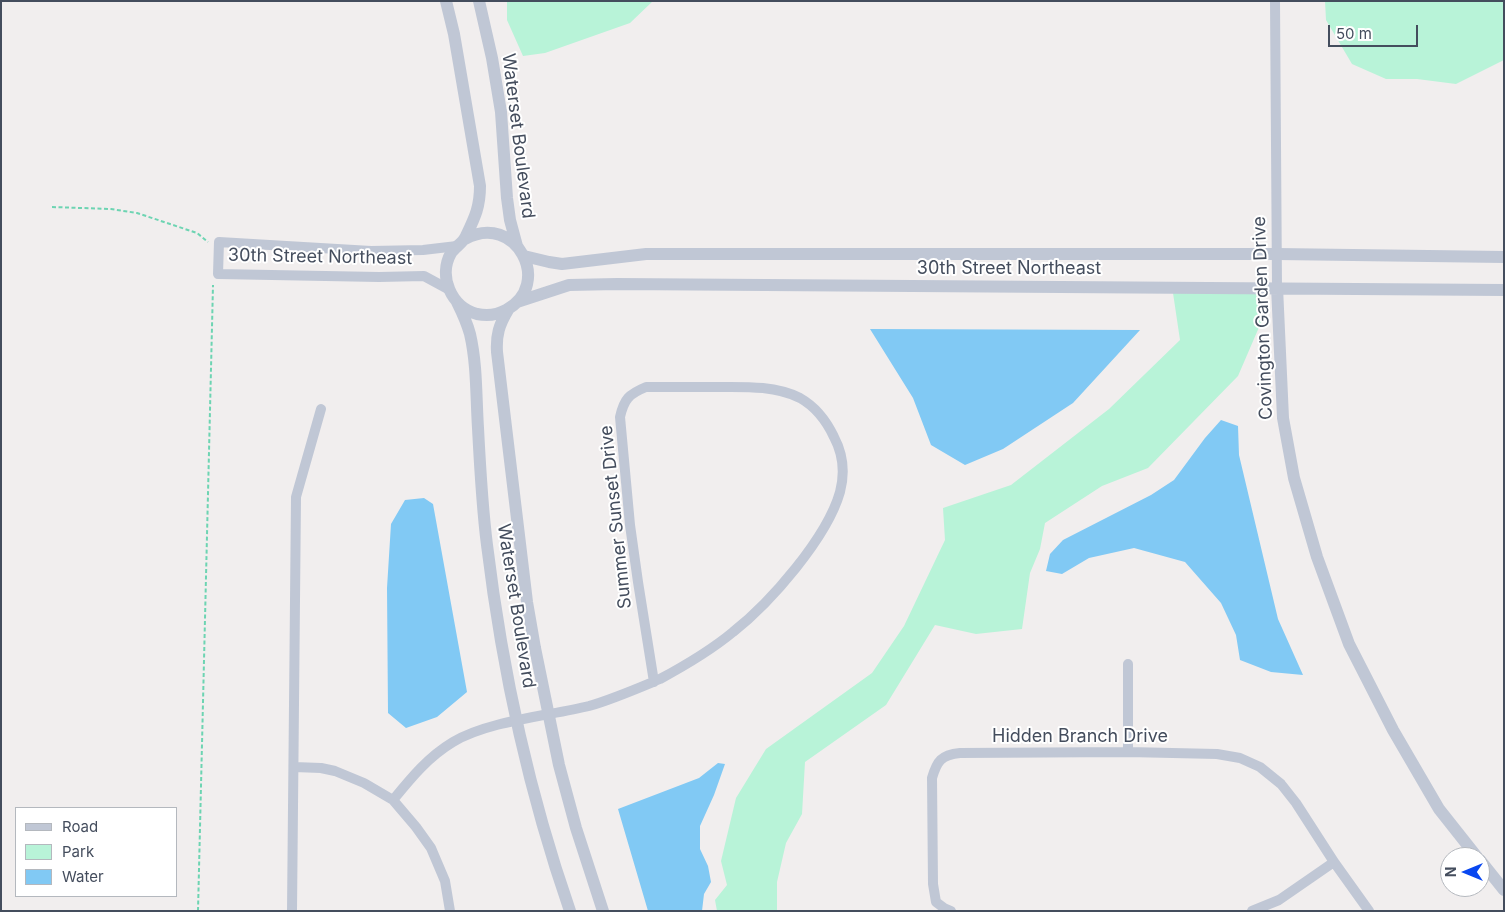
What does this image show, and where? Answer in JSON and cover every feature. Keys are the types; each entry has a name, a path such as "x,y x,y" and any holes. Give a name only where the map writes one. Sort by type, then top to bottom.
{"street":[{"path":"446,1 454,34 480,186 478,210 461,242 449,259 446,274 448,288 457,302 477,314 493,315 512,306 521,297 527,284 528,270 521,251 511,240 496,233 480,233 461,242"},
{"name":"Waterset Boulevard","path":"479,1 492,58 500,112 510,220 521,251"},
{"name":"Covington Garden Drive","path":"1275,1 1277,287 1282,418 1294,478 1317,557 1349,644 1393,730 1439,809 1470,847"},
{"name":"30th Street Northeast","path":"448,288 424,276 218,274 219,242 371,251 423,250 461,242"},
{"name":"30th Street Northeast","path":"521,251 549,262 562,264 646,254 1277,254 1504,257"},
{"name":"30th Street Northeast","path":"512,306 569,285 617,284 1504,290"},
{"name":"Waterset Boulevard","path":"457,302 470,333 474,363 487,546 503,653 546,835 570,911"},
{"name":"Waterset Boulevard","path":"512,306 501,321 496,336 527,602 559,765 576,828 603,911"},
{"name":"Summer Sunset Drive","path":"393,800 430,758 454,741 475,732 589,706 622,695 654,682 702,656 735,631 784,582 815,541 828,520 839,493 842,460 837,443 827,422 815,409 799,398 775,390 749,388 646,387 634,392 623,404 620,417 630,525 654,682"},
{"path":"292,911 296,497 321,409"},
{"path":"1128,664 1128,752"},
{"name":"Hidden Branch Drive","path":"952,911 936,902 933,884 932,778 936,766 941,759 948,754 960,753 1128,752 1218,754 1240,758 1260,767 1281,784 1296,803 1368,911"},
{"path":"294,767 322,768 335,772 364,783 393,800 431,848 445,881 450,911"},
{"path":"1252,911 1279,900 1334,862"},
{"path":"1490,872 1504,890"}],"path":[{"path":"52,208 111,208 197,233 211,244"},
{"path":"198,911 213,281"}],"green space":[{"path":"507,1 653,1 630,23 545,53 523,56 507,20"},
{"path":"1325,1 1504,1 1504,60 1456,84 1417,79 1386,79 1352,64 1326,20"},
{"path":"1173,293 1261,293 1263,318 1238,376 1148,468 1102,486 1045,523 1040,549 1030,573 1022,629 976,634 935,625 886,705 805,762 802,814 786,843 777,882 777,911 717,911 715,900 727,885 721,861 736,798 766,749 872,673 904,626 945,540 943,508 1011,485 1109,409 1180,340"}],"water":[{"path":"870,329 1140,330 1073,403 1003,449 965,465 931,445 913,398"},
{"path":"1221,420 1238,426 1239,455 1278,619 1303,675 1271,672 1240,660 1236,635 1221,603 1185,562 1134,548 1089,558 1062,574 1046,571 1050,554 1063,540 1151,495 1174,480"},
{"path":"424,498 433,504 467,692 437,717 406,728 388,713 387,588 391,524 405,500"},
{"path":"718,763 725,764 700,826 700,849 708,866 711,882 704,894 702,911 648,911 618,809 699,778"}]}
